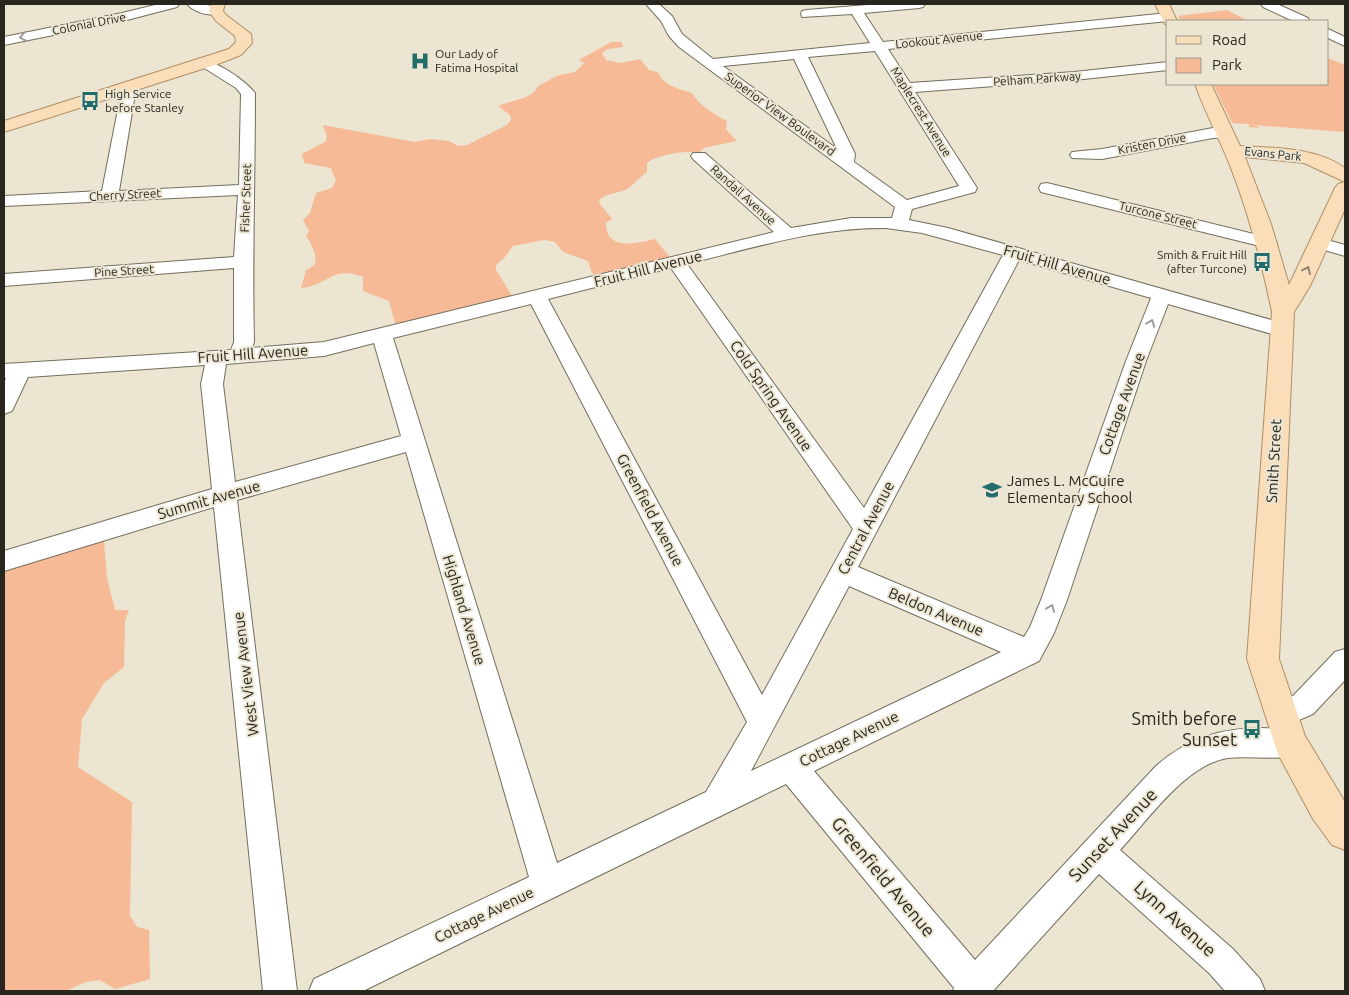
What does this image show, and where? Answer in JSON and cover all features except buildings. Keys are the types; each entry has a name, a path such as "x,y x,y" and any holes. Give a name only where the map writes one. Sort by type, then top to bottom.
{"main road":[{"path":"4,127 205,64 235,52 244,43 243,34 221,18 217,7"},
{"name":"Smith Street","path":"1203,85 1230,142 1268,243 1282,321 1263,660 1285,729 1326,806 1345,832"},
{"name":"Evans Park","path":"1230,142 1312,158 1328,164 1345,176"},
{"name":"Evans Park","path":"1312,158 1329,158 1341,154"},
{"path":"1282,321 1345,188"}],"street":[{"name":"Colonial Drive","path":"4,41 65,36 173,4"},
{"path":"193,4 206,10 217,7"},
{"name":"Superior View Boulevard","path":"652,4 667,19 679,39 846,162 901,215"},
{"path":"807,14 920,4"},
{"path":"1267,4 1301,20"},
{"name":"Maplecrest Avenue","path":"856,10 969,188 901,215"},
{"name":"Lookout Avenue","path":"710,63 1167,14"},
{"path":"1329,34 1345,42"},
{"path":"799,54 847,154 846,162"},
{"name":"Fisher Street","path":"205,64 241,85 248,93 247,190 243,262 244,342 228,356"},
{"name":"Pelham Parkway","path":"906,88 1074,76 1166,66"},
{"path":"110,196 128,94 127,88"},
{"name":"Kristen Drive","path":"1078,155 1102,154 1213,133 1230,142"},
{"name":"Randall Avenue","path":"699,156 787,234"},
{"name":"Turcone Street","path":"1047,188 1268,243"},
{"name":"Cherry Street","path":"4,201 247,190"},
{"name":"Fruit Hill Avenue","path":"12,370 306,352 382,335 787,234 843,223 870,221 901,215 936,230 1162,295 1282,321"},
{"path":"1320,242 1345,251"},
{"name":"Central Avenue","path":"717,802 762,723 1013,253"},
{"name":"Pine Street","path":"4,280 243,262"},
{"name":"Cold Spring Avenue","path":"676,262 866,529"},
{"name":"Cottage Avenue","path":"326,991 1029,652 1041,633 1054,600 1133,370 1162,295"},
{"name":"Greenfield Avenue","path":"537,296 762,723"},
{"name":"Highland Avenue","path":"382,335 547,884"},
{"name":"West View Avenue","path":"228,356 212,384 280,991"},
{"path":"4,406 12,370"},
{"name":"Summit Avenue","path":"4,561 225,494 414,441"},
{"name":"Beldon Avenue","path":"843,572 1029,652"},
{"path":"1285,729 1303,705 1345,660"},
{"name":"Sunset Avenue","path":"972,989 1166,776 1182,762 1198,752 1212,747 1236,743 1285,729"},
{"name":"Greenfield Avenue","path":"791,767 972,989"},
{"name":"Lynn Avenue","path":"1098,852 1221,961 1248,991"}],"green space":[{"path":"1227,10 1246,20 1180,20 1178,16"},
{"path":"611,42 622,42 623,47 608,49 602,53 606,60 621,63 640,59 649,70 658,72 667,83 690,92 704,107 727,121 726,129 737,141 704,148 699,153 672,154 652,160 647,163 647,172 629,188 599,200 612,219 606,223 607,232 611,238 617,242 624,243 655,239 674,262 599,281 592,273 588,261 563,252 555,242 544,240 513,246 496,265 496,270 516,302 397,331 389,301 363,291 363,277 344,273 318,284 301,288 306,270 314,265 316,258 312,246 306,237 309,231 303,220 310,213 316,193 332,188 336,181 331,168 304,163 302,154 325,142 327,137 323,125 415,142 430,139 449,141 458,146 467,145 507,125 511,120 510,115 498,106 526,97 535,91 538,86 555,77 576,71 584,63 579,60"},
{"path":"1329,58 1345,65 1345,132 1252,125 1259,128 1249,127 1249,124 1232,123 1213,85 1329,85"},
{"path":"100,529 103,530 107,578 115,610 129,610 125,621 124,667 104,683 82,719 78,767 132,802 130,916 137,927 149,930 150,979 115,989 100,980 86,982 66,991 4,991 4,554"}],"place":[{"name":"Our Lady of Fatima Hospital","path":"420,61"},
{"name":"High Service before Stanley","path":"90,101"},
{"name":"Smith & Fruit Hill (after Turcone)","path":"1262,262"},
{"name":"James L. McGuire Elementary School","path":"992,490"},
{"name":"Smith before Sunset","path":"1252,729"}]}
